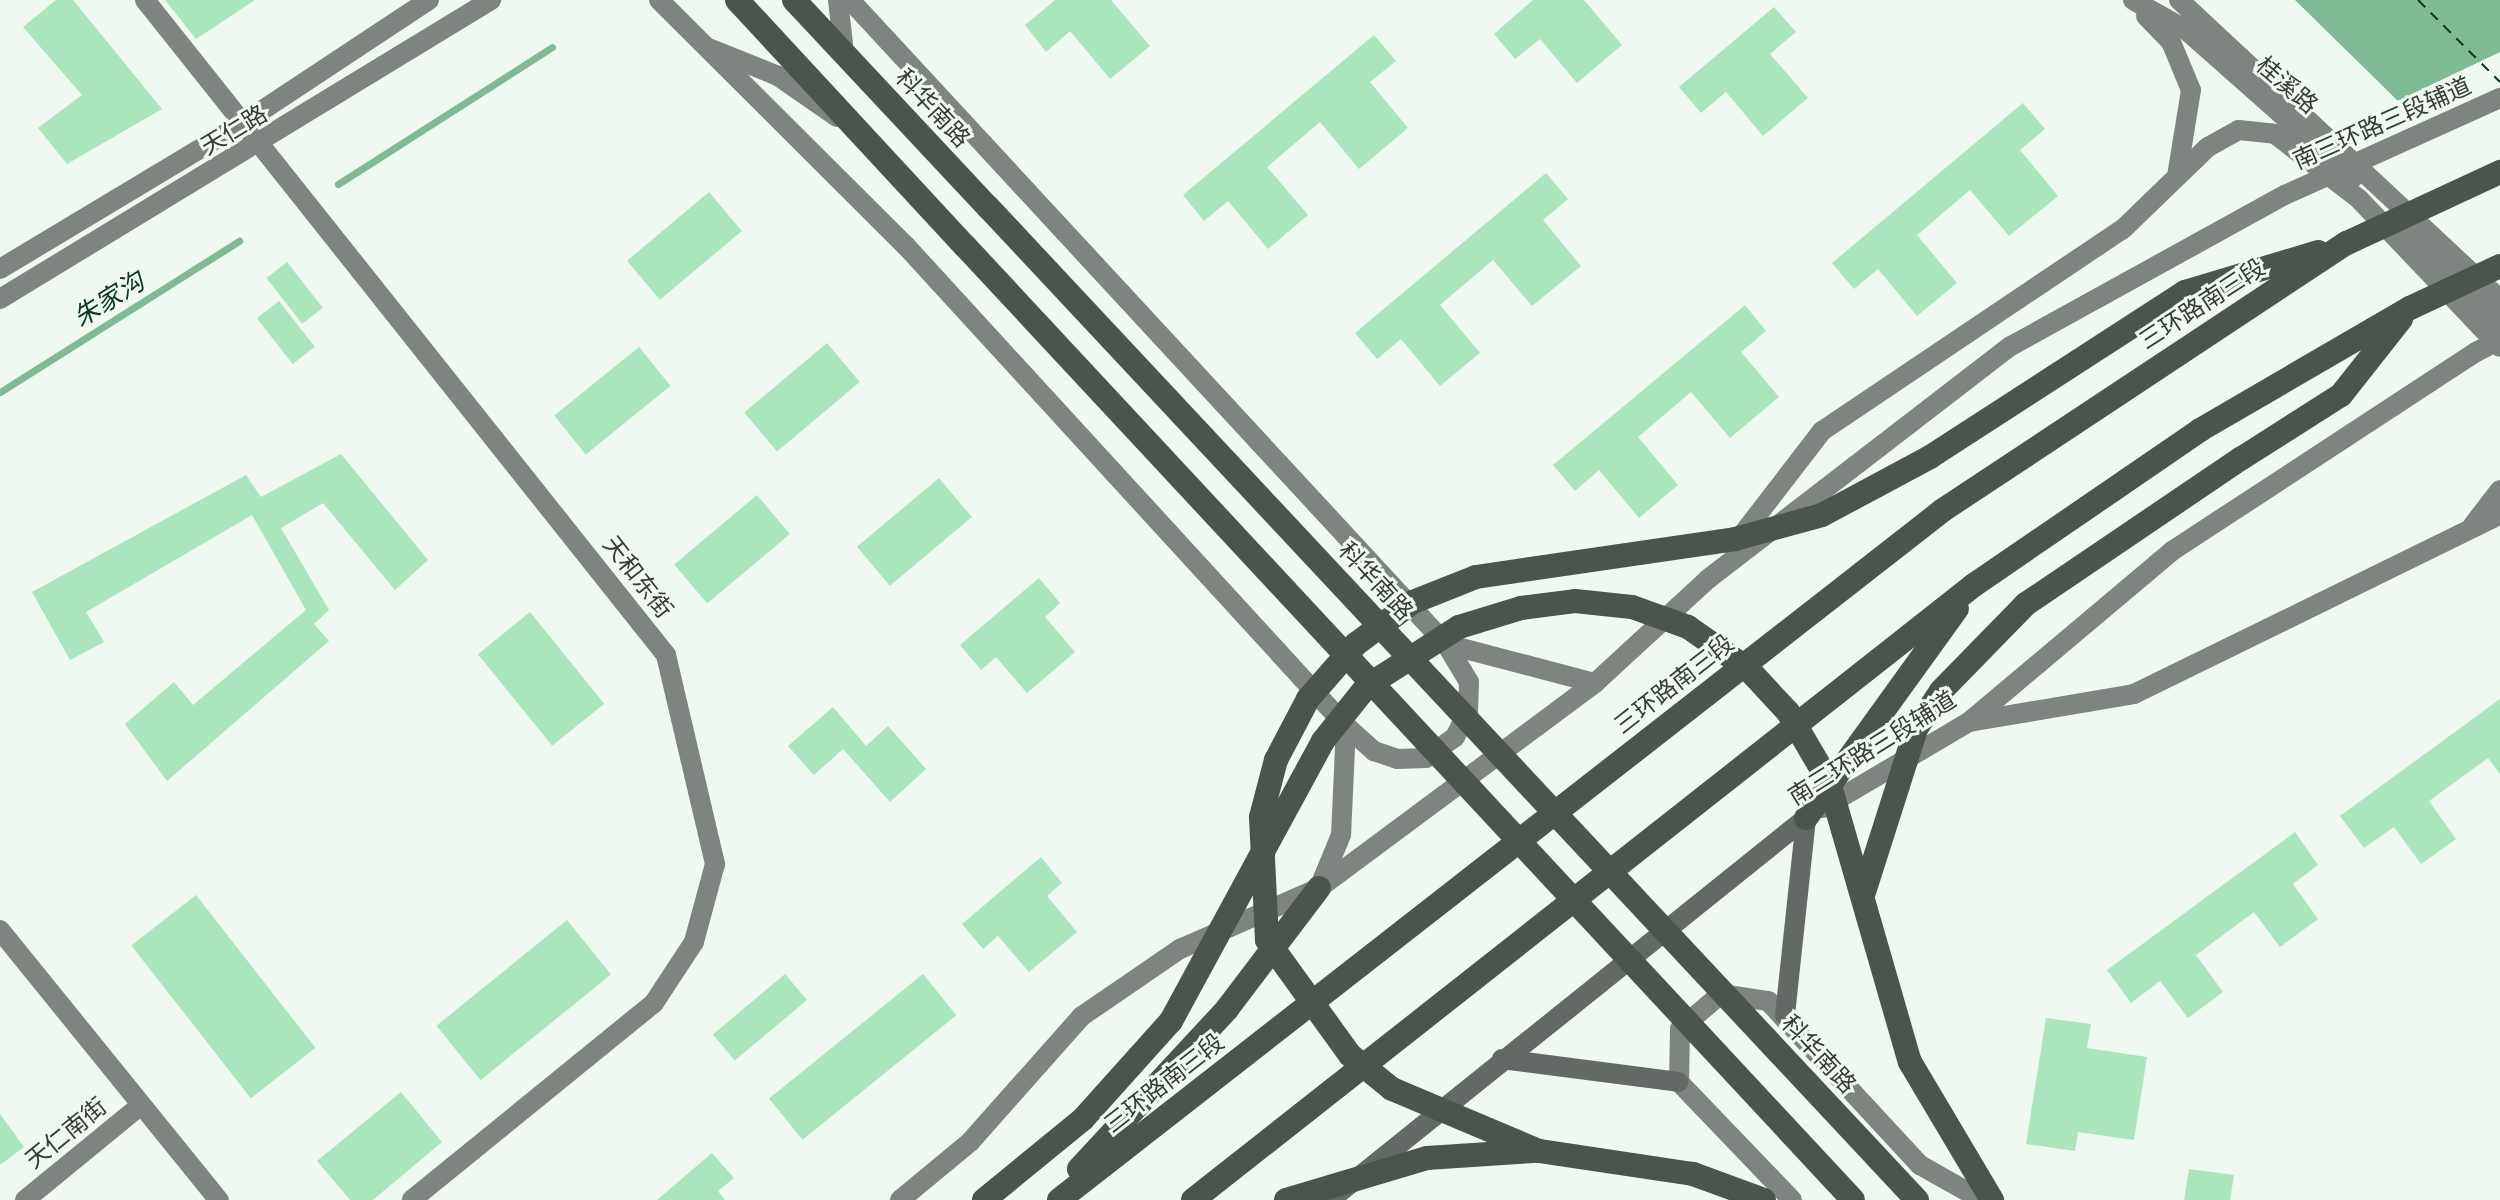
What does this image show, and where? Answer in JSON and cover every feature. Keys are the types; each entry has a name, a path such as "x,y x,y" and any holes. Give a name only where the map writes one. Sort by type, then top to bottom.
{"highway":[{"path":"737,0 1853,1200"},
{"name":"科华南路","path":"794,0 1917,1200"},
{"path":"1539,1151 1392,1089 1350,1055 1267,940 1261,817 1276,760 1308,699 1356,644 1413,602 1476,577 1735,539 1822,515 1930,457 2185,292 2347,243 2500,172"},
{"name":"三环路南三段","path":"1059,1200 1943,510 2347,243"},
{"path":"1193,1200 1974,585 2200,430 2410,308 2500,266"},
{"path":"1864,892 1916,729 1941,691 2026,604 2341,395 2410,308"},
{"path":"1806,818 1974,585"},
{"path":"984,1200 1083,1119 1171,1021 1323,741 1367,686 1459,627 1521,608 1575,601 1632,607 1688,627 1748,669 1788,712 1829,782 1864,892 1883,987 1910,1062 1992,1200"},
{"path":"1051,1200 1227,1009 1319,888"},
{"path":"1286,1200 1427,1158 1539,1151 1693,1174 1764,1200"}],"main road":[{"name":"天和东街","path":"145,0 666,655 715,864 694,942 654,1003 412,1200"},
{"name":"天仁路","path":"0,269 243,123 429,0"},
{"name":"天仁路","path":"0,299 261,145 491,0"},
{"path":"659,0 906,246 1346,726 1374,751 1397,759 1426,758 1455,737 1468,712 1469,682 1446,644 850,0"},
{"path":"838,0 844,53"},
{"path":"2132,0 2171,42 2191,90 2187,148 2173,187"},
{"name":"桂溪路","path":"2132,0 2219,60 2500,323"},
{"name":"桂溪路","path":"2179,0 2500,299"},
{"path":"704,46 778,76 862,135"},
{"name":"南三环路三段辅道","path":"1708,579 2011,346 2285,195 2500,98"},
{"path":"900,1200 970,1142 1082,1016 1180,949 1319,888 1595,683 1708,579 1822,431 2173,187 2208,147 2239,130 2275,134 2359,199 2500,347"},
{"name":"南三环路三段辅道","path":"1330,1200 1806,818 1969,722 2172,551 2476,352 2500,340"},
{"path":"2473,525 2500,490"},
{"path":"1969,722 2134,694 2473,525 2500,515"},
{"path":"1446,644 1595,683"},
{"path":"1319,888 1341,835 1346,726"},
{"path":"1785,1015 1806,818"},
{"path":"0,930 219,1200"},
{"path":"1679,1082 1680,1029 1698,1007 1721,994 1745,993 1785,1015 1920,1165 1982,1200"},
{"path":"1502,1059 1679,1082 1792,1200"},
{"name":"天仁南街","path":"25,1200 140,1106"}],"shaded area":[{"path":"2295,0 2500,0 2500,210 2399,102"}],"pier":[{"path":"2500,52 2500,214 2393,103"}],"building":[{"path":"56,0 73,0 162,109 67,164 38,128 82,95 23,27"},
{"path":"165,0 255,0 196,39"},
{"path":"1055,0 1111,0 1150,46 1110,79 1070,31 1046,52 1025,25"},
{"path":"1533,0 1584,0 1622,45 1577,83 1540,39 1515,59 1494,34"},
{"path":"1774,7 1796,32 1770,54 1808,98 1763,136 1726,92 1701,113 1679,87"},
{"path":"1374,35 1396,61 1370,82 1408,128 1359,169 1320,122 1267,167 1308,215 1268,249 1228,201 1204,221 1183,195"},
{"path":"2023,103 2045,129 2020,150 2058,196 2009,236 1970,190 1917,235 1957,283 1917,316 1878,269 1854,289 1832,263"},
{"path":"1546,173 1568,199 1543,220 1581,266 1532,306 1493,260 1440,305 1480,353 1440,386 1401,339 1377,359 1355,333"},
{"path":"709,192 742,231 660,300 627,261"},
{"path":"287,262 323,308 302,324 267,278"},
{"path":"279,301 315,347 293,364 257,318"},
{"path":"1745,305 1766,331 1741,352 1779,397 1730,438 1691,392 1638,437 1678,485 1639,518 1599,470 1575,491 1553,465"},
{"path":"827,343 860,382 777,451 744,412"},
{"path":"639,347 670,386 586,454 554,416"},
{"path":"341,454 428,560 395,590 323,503 281,528 329,610 314,624 329,641 167,781 125,724 174,682 193,705 306,610 252,515 86,612 104,642 70,660 32,592 246,475 261,497"},
{"path":"939,478 972,517 890,586 857,547"},
{"path":"757,495 790,534 707,603 674,564"},
{"path":"1039,578 1060,603 1045,617 1075,652 1027,693 996,657 981,670 960,645"},
{"path":"530,612 604,704 552,746 478,654"},
{"path":"2500,699 2500,774 2488,758 2429,801 2456,839 2421,864 2394,827 2364,848 2340,816"},
{"path":"833,707 866,746 888,726 926,769 890,802 843,749 814,775 788,746"},
{"path":"2295,832 2318,865 2293,884 2318,919 2280,947 2254,912 2196,955 2223,992 2188,1018 2160,981 2131,1003 2107,970"},
{"path":"1041,857 1062,883 1047,896 1077,932 1029,972 998,936 983,949 962,924"},
{"path":"196,895 315,1048 251,1098 131,945"},
{"path":"567,920 611,974 480,1080 436,1026"},
{"path":"785,974 807,1000 735,1060 713,1034"},
{"path":"923,974 956,1015 802,1140 769,1099"},
{"path":"2046,1018 2091,1024 2087,1048 2147,1057 2134,1140 2078,1132 2075,1151 2026,1144"},
{"path":"401,1092 442,1142 373,1200 350,1200 317,1161"},
{"path":"0,1114 24,1147 0,1165"},
{"path":"712,1153 734,1178 718,1191 725,1200 657,1200"},
{"path":"2189,1169 2234,1175 2230,1200 2184,1200"}],"waterway":[{"name":"朱家沟","path":"338,184 552,47"},
{"name":"朱家沟","path":"0,392 239,241"}],"ferry route":[{"path":"2418,0 2500,82"}]}
